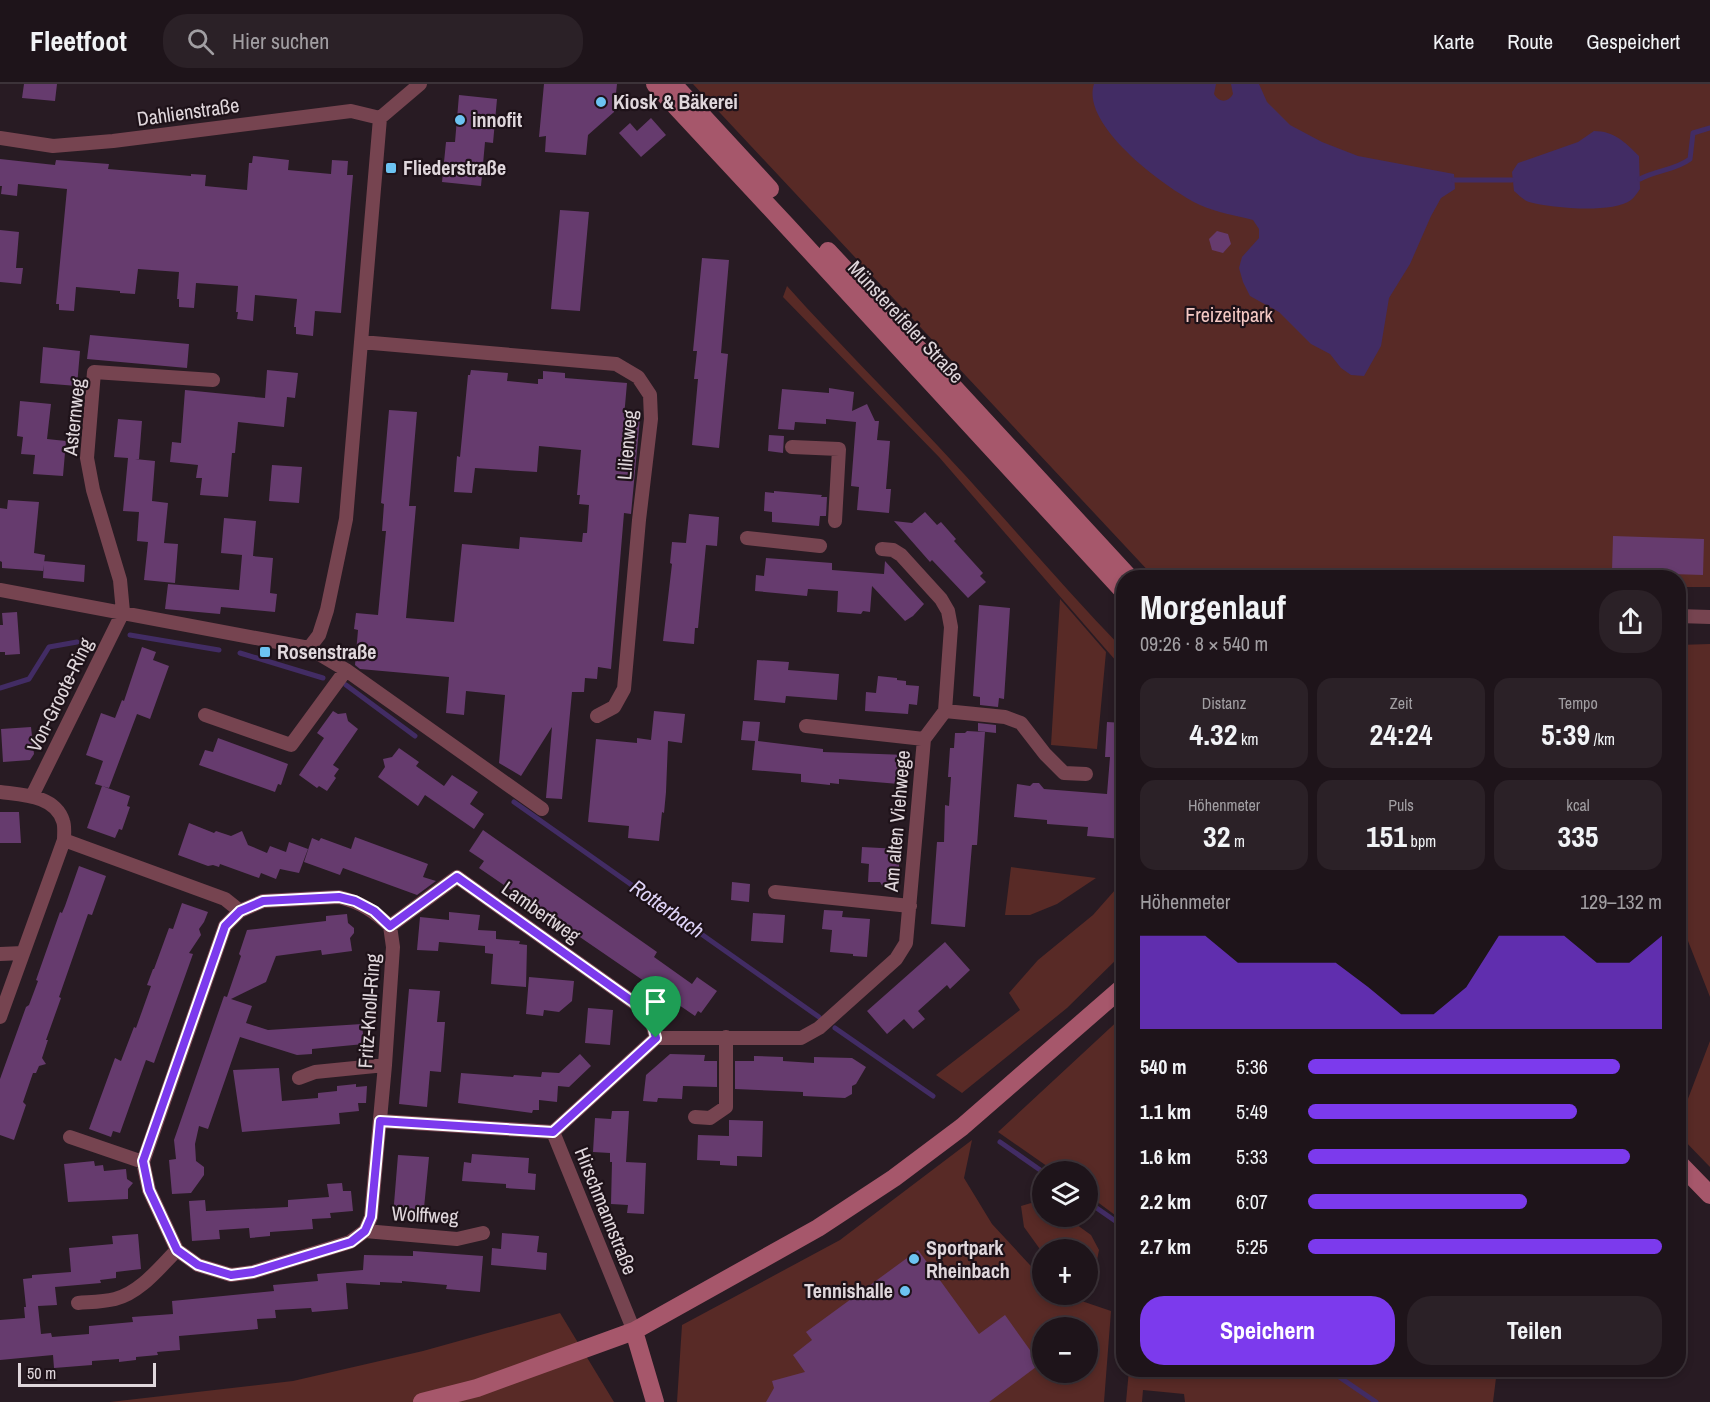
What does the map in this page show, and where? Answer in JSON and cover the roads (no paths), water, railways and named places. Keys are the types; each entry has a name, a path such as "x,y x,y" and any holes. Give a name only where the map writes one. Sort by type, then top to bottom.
{"main road":[{"name":"Münstereifeler Straße","path":"655,84 1116,583"},
{"name":"Münstereifeler Straße","path":"673,84 1123,570"},
{"path":"422,1402 477,1388 634,1331 818,1228 894,1178 962,1127 1116,993"},
{"path":"1686,1170 1710,1195"},
{"path":"634,1331 655,1402"}],"street":[{"path":"309,648 319,635 327,610 346,519 380,118 420,84"},
{"name":"Dahlienstraße","path":"0,138 53,146 113,141 351,111 380,118"},
{"name":"Lilienweg","path":"361,342 616,364 638,377 650,394 651,419 639,520 624,689 614,707 597,716"},
{"name":"Asternweg","path":"123,612 120,580 93,490 87,458 94,372 213,380"},
{"path":"792,447 839,449 835,520"},
{"path":"747,538 820,546"},
{"path":"882,549 893,550 901,555 941,599 948,611 951,627 945,711 1005,717 1021,723 1064,773 1086,774"},
{"path":"0,590 309,648 346,670 542,809"},
{"name":"Von-Groote-Ring","path":"32,796 123,612"},
{"path":"1686,616 1710,617"},
{"path":"205,715 291,745 346,670"},
{"name":"Am alten Viehwege","path":"656,1038 801,1038 819,1028 896,959 906,943 924,739 945,711"},
{"name":"Am alten Viehwege","path":"806,726 924,739"},
{"path":"0,792 32,796 55,807 63,822 64,840 0,1017"},
{"path":"64,840 225,899 240,911 225,926 143,1161 149,1190 177,1250 198,1265 231,1275 253,1272 351,1242 365,1231"},
{"name":"Lambertweg","path":"390,926 457,877 650,1014 656,1038"},
{"name":"Am alten Viehwege","path":"775,892 910,906"},
{"name":"Fritz-Knoll-Ring","path":"240,911 263,901 339,897 355,901 374,911 390,926 393,947 385,1065 371,1217 365,1231"},
{"path":"0,954 23,953"},
{"path":"695,1117 710,1118 726,1107 726,1037"},
{"path":"553,1132 656,1038"},
{"path":"299,1078 315,1072 385,1065"},
{"name":"Hirschmannstraße","path":"380,1121 553,1132 634,1331"},
{"path":"70,1137 143,1161"},
{"name":"Wolffweg","path":"365,1231 458,1239 483,1233"},
{"path":"78,1303 116,1299 132,1292 177,1250"}],"waterway":[{"path":"1640,179 1679,166 1690,159 1693,133 1710,128"},
{"path":"1454,180 1512,180"},
{"name":"Rotterbach","path":"130,635 219,650"},
{"name":"Rotterbach","path":"0,688 29,679 49,647 77,642"},
{"name":"Rotterbach","path":"240,653 323,678"},
{"name":"Rotterbach","path":"346,685 415,736"},
{"name":"Rotterbach","path":"514,802 819,1017"},
{"name":"Rotterbach","path":"835,1028 933,1096"},
{"name":"Rotterbach","path":"1000,1142 1032,1164"},
{"name":"Rotterbach","path":"1098,1209 1116,1221"},
{"name":"Rotterbach","path":"1339,1377 1376,1402"}],"place":[{"name":"Kiosk & Bäkerei","path":"601,102"},
{"name":"innofit","path":"460,120"},
{"name":"Fliederstraße","path":"391,168"},
{"name":"Rosenstraße","path":"265,652"},
{"name":"Sportpark Rheinbach","path":"914,1259"},
{"name":"Tennishalle","path":"905,1291"}],"park label":[{"name":"Freizeitpark","path":"1229,315"}]}
